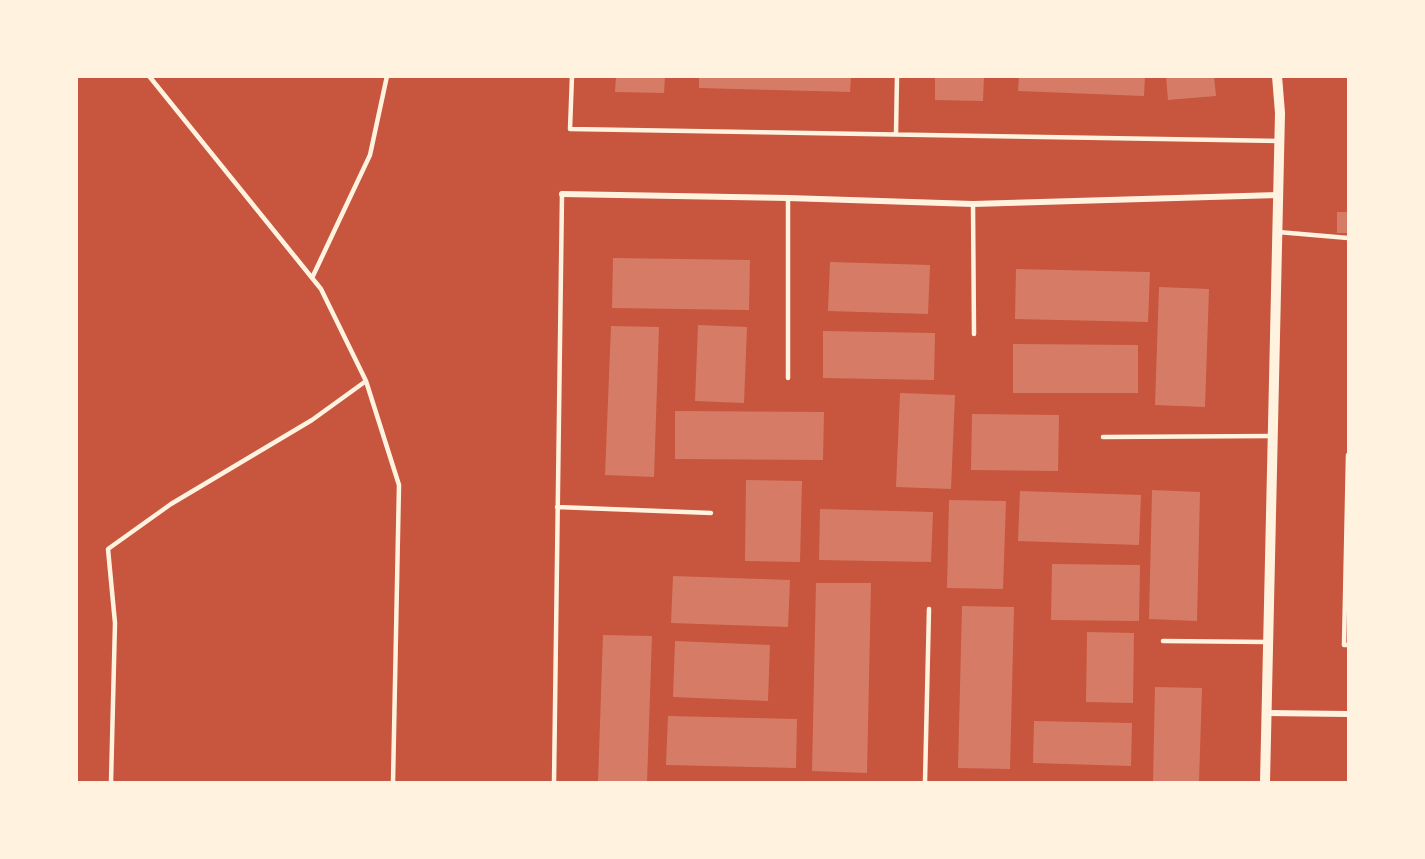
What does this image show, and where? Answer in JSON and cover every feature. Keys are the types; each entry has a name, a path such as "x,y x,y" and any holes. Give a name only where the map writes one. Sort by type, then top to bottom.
{"street":[{"path":"1265,783 1280,141 1277,76"},
{"path":"562,194 973,204 1278,195"},
{"path":"1266,713 1348,714"}],"lane":[{"path":"149,76 321,289 366,381 399,485 393,783"},
{"path":"312,278 370,155 387,76"},
{"path":"572,76 570,129 1280,141"},
{"path":"896,134 897,76"},
{"path":"554,783 562,194"},
{"path":"788,198 788,378"},
{"path":"973,204 974,334"},
{"path":"1278,232 1348,238"},
{"path":"111,783 115,623 108,549 171,504 312,420 366,381"},
{"path":"1103,437 1273,436"},
{"path":"1348,455 1344,645 1348,645"},
{"path":"557,507 711,513"},
{"path":"926,783 929,609"},
{"path":"1163,641 1268,642"}],"building":[{"path":"616,76 665,76 664,93 615,92"},
{"path":"699,76 851,76 850,92 699,88"},
{"path":"935,76 984,76 983,101 935,100"},
{"path":"1019,76 1145,76 1144,96 1018,91"},
{"path":"1166,76 1214,76 1216,96 1168,100"},
{"path":"1337,212 1348,212 1348,233 1337,233"},
{"path":"613,258 750,260 749,310 612,308"},
{"path":"830,262 930,265 928,314 828,311"},
{"path":"1016,269 1150,272 1148,322 1015,319"},
{"path":"1159,287 1209,289 1205,407 1155,405"},
{"path":"698,325 747,327 744,403 695,401"},
{"path":"611,326 659,327 654,477 605,475"},
{"path":"823,331 935,333 934,380 823,378"},
{"path":"1013,344 1138,345 1138,393 1013,393"},
{"path":"900,393 955,395 951,489 896,487"},
{"path":"675,411 824,412 823,460 675,459"},
{"path":"972,414 1059,415 1058,471 971,470"},
{"path":"746,480 802,481 800,562 745,561"},
{"path":"1152,490 1200,492 1197,621 1149,619"},
{"path":"1020,491 1141,495 1139,545 1018,541"},
{"path":"949,500 1006,501 1003,589 947,588"},
{"path":"820,509 933,512 931,562 819,560"},
{"path":"1052,564 1140,565 1139,621 1051,620"},
{"path":"673,576 790,580 788,627 671,623"},
{"path":"816,583 871,583 867,773 812,771"},
{"path":"962,606 1014,607 1010,769 958,768"},
{"path":"1087,632 1134,633 1133,703 1086,702"},
{"path":"603,635 652,636 647,782 598,782"},
{"path":"675,641 770,645 768,701 673,697"},
{"path":"1155,687 1202,688 1199,782 1153,782"},
{"path":"668,716 797,719 796,768 666,765"},
{"path":"1034,721 1132,723 1131,766 1033,763"}]}
